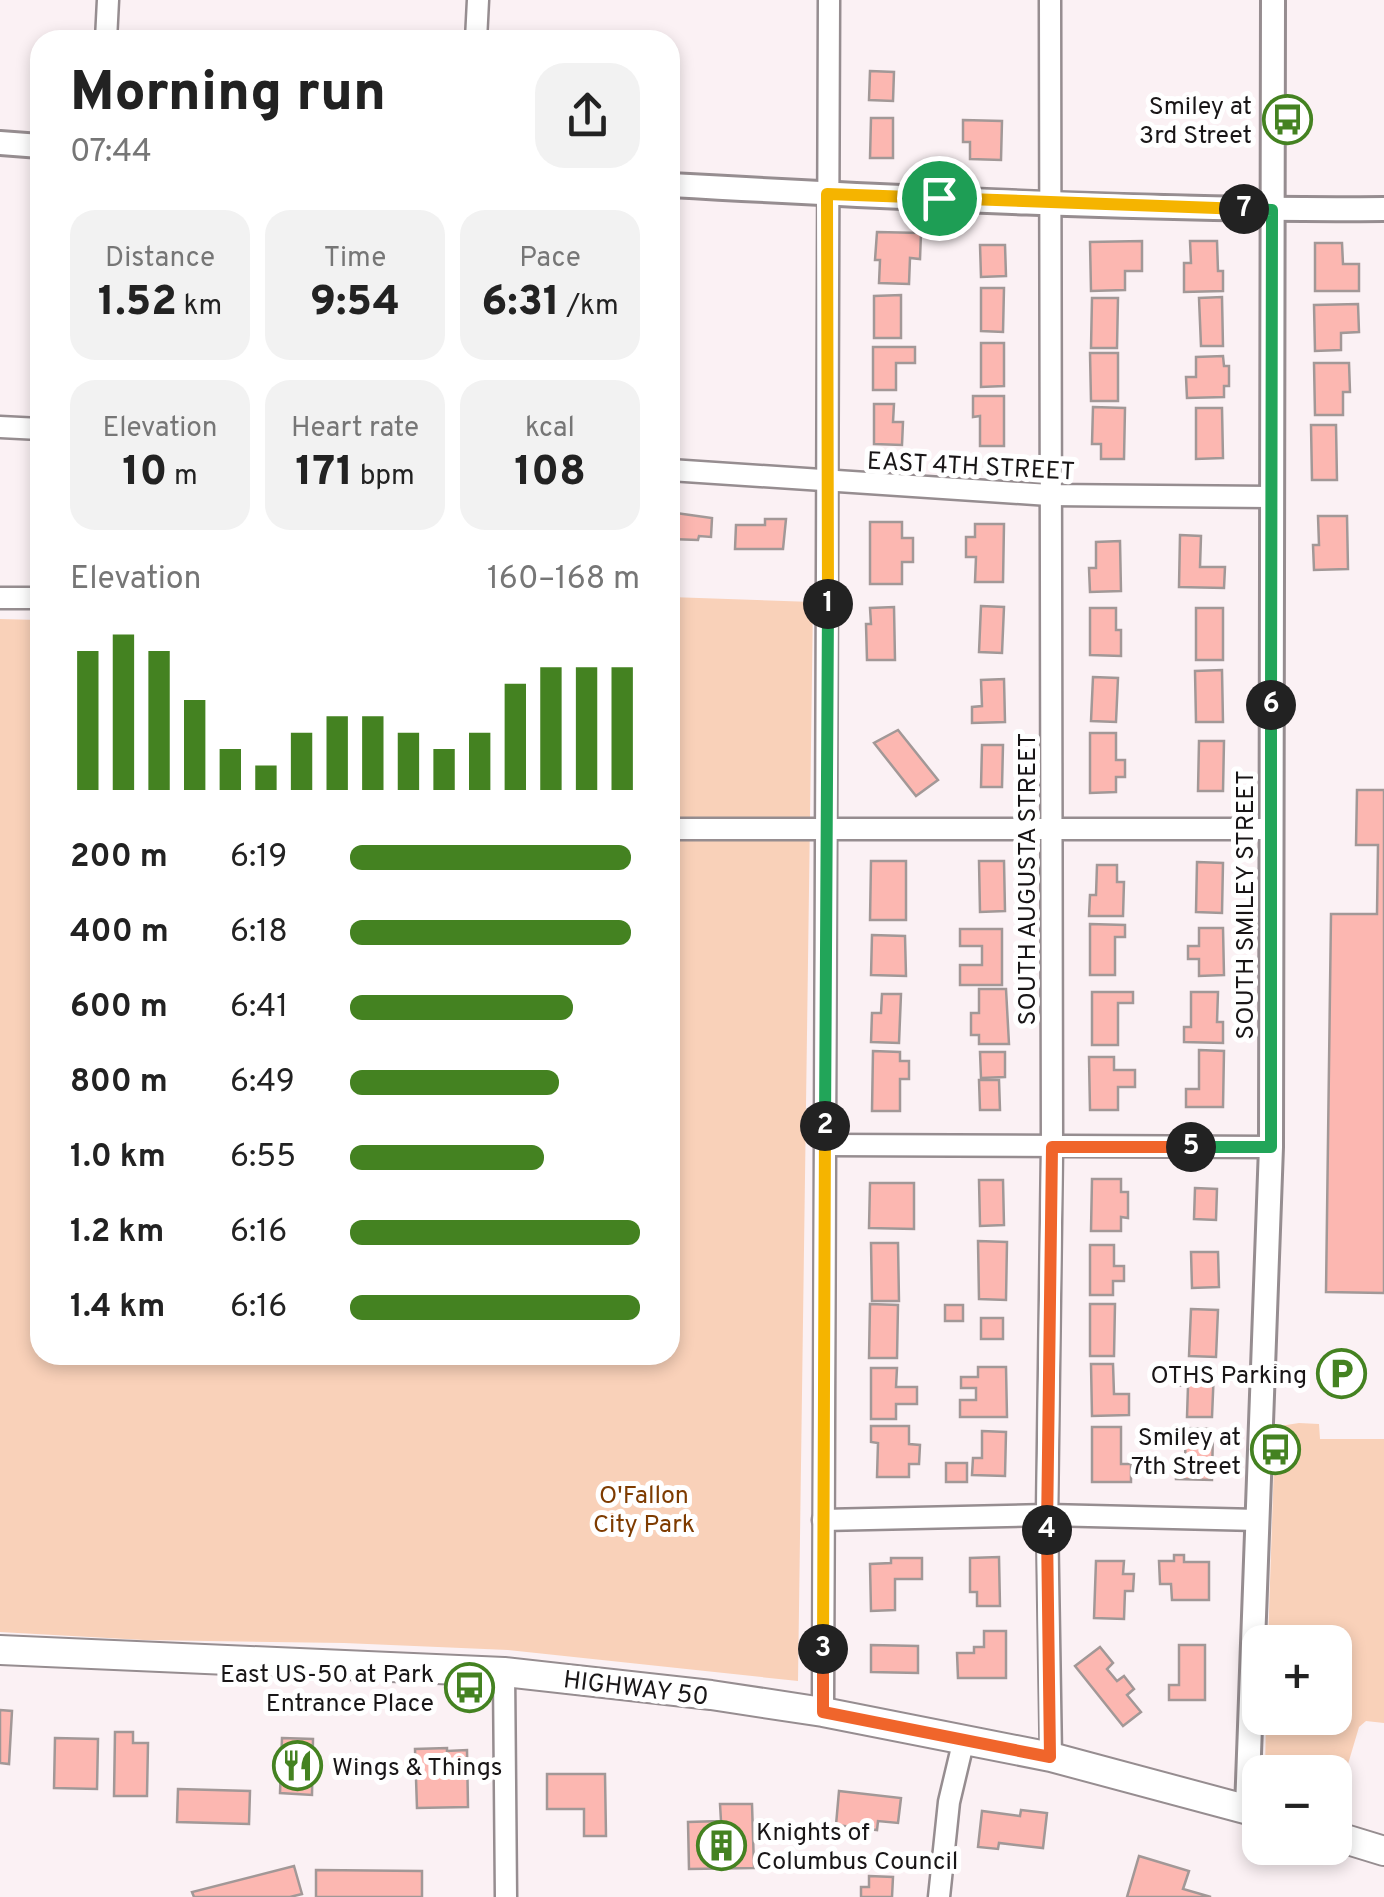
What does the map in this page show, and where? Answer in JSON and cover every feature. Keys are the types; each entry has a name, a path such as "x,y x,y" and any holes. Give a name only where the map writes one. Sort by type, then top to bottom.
{"main road":[{"name":"HIGHWAY 50","path":"0,1650 504,1672 823,1712 1050,1757 1242,1807"},
{"path":"1352,1841 1384,1851"}],"street":[{"path":"106,30 108,0"},
{"path":"476,30 478,0"},
{"path":"823,1712 829,0"},
{"name":"SOUTH AUGUSTA STREET","path":"1050,0 1050,1757"},
{"name":"SOUTH SMILEY STREET","path":"1255,1755 1258,1520 1271,1147 1273,0"},
{"path":"0,143 30,145"},
{"path":"680,186 1051,204 1384,209"},
{"path":"0,427 30,429"},
{"name":"EAST 4TH STREET","path":"680,471 1050,496 1270,497"},
{"path":"0,598 30,598"},
{"path":"680,829 1271,829"},
{"path":"825,1146 1271,1147"},
{"path":"823,1520 1047,1516 1258,1520"},
{"path":"504,1672 506,1897"},
{"path":"939,1897 949,1802 964,1739"}],"green space":[{"name":"O'Fallon City Park","path":"680,597 813,602 798,1681 508,1650 0,1632 0,619 30,620 30,1365 680,1365"},
{"path":"1319,1424 1320,1439 1384,1439 1384,1723 1366,1721 1359,1727 1351,1755 1265,1755 1266,1735 1352,1735 1352,1625 1269,1625 1275,1434 1280,1426"}],"building":[{"path":"870,71 894,72 893,101 869,100"},
{"path":"871,118 893,118 893,158 870,158"},
{"path":"963,120 1002,121 1001,160 970,159 970,142 963,142"},
{"path":"877,232 921,233 920,259 910,258 909,284 879,283 880,260 875,260"},
{"path":"1142,241 1142,271 1125,271 1125,290 1091,291 1090,242"},
{"path":"1190,241 1217,241 1223,291 1184,292 1184,263 1191,263"},
{"path":"1315,243 1342,243 1343,264 1359,264 1359,291 1315,291"},
{"path":"980,245 1005,245 1006,276 981,277"},
{"path":"981,288 1004,288 1003,332 981,331"},
{"path":"901,295 901,338 874,338 874,296"},
{"path":"1222,297 1223,346 1201,346 1199,298"},
{"path":"1092,298 1118,298 1117,348 1091,348"},
{"path":"1358,304 1359,332 1341,333 1341,350 1315,351 1314,305"},
{"path":"981,343 1004,343 1004,386 981,387"},
{"path":"873,347 915,347 915,363 896,363 896,390 873,390"},
{"path":"1090,353 1118,353 1118,401 1091,401"},
{"path":"1223,356 1224,366 1229,366 1229,386 1224,386 1224,397 1187,398 1186,377 1196,377 1196,357"},
{"path":"1314,363 1349,363 1350,392 1343,392 1343,415 1315,415"},
{"path":"973,396 1004,396 1004,446 980,446 980,416 973,417"},
{"path":"874,404 894,404 893,422 903,422 902,445 874,444"},
{"path":"1093,407 1125,408 1124,459 1101,459 1101,444 1092,444"},
{"path":"1196,408 1222,408 1223,458 1196,459"},
{"path":"1311,425 1336,425 1337,480 1312,480"},
{"path":"680,514 712,518 711,537 699,536 698,540 680,539"},
{"path":"1318,516 1347,516 1348,569 1314,570 1313,545 1319,545"},
{"path":"765,519 786,519 783,549 735,549 736,525 765,525"},
{"path":"870,522 902,522 902,538 913,538 913,562 902,562 902,584 870,584"},
{"path":"975,524 1004,524 1003,582 975,582 976,557 966,557 966,537 975,537"},
{"path":"1180,535 1201,536 1200,567 1225,567 1224,588 1179,587"},
{"path":"1120,541 1121,591 1090,592 1089,568 1096,568 1096,542"},
{"path":"981,606 1004,607 1002,653 979,652"},
{"path":"894,607 895,660 867,660 866,624 871,624 870,608"},
{"path":"1090,608 1116,608 1121,656 1090,655"},
{"path":"1196,608 1223,608 1223,660 1196,660"},
{"path":"1222,670 1223,722 1196,722 1195,671"},
{"path":"1093,677 1118,678 1116,722 1091,721"},
{"path":"1004,679 1005,722 972,723 972,707 982,706 981,680"},
{"path":"898,730 938,780 916,796 874,743"},
{"path":"1090,733 1116,733 1116,760 1125,760 1125,777 1116,777 1116,792 1090,793"},
{"path":"1199,741 1224,741 1223,791 1198,791"},
{"path":"982,745 1003,745 1002,787 981,787"},
{"path":"1357,790 1384,790 1384,1293 1326,1292 1331,914 1377,914 1378,845 1356,845"},
{"path":"871,861 906,861 906,920 870,920"},
{"path":"979,861 1004,861 1005,911 980,912"},
{"path":"1197,862 1223,863 1222,913 1196,912"},
{"path":"1097,865 1117,865 1117,882 1124,882 1123,916 1089,916 1090,895 1096,895"},
{"path":"1090,924 1125,925 1125,937 1115,937 1115,975 1090,975"},
{"path":"1199,928 1223,928 1224,975 1199,976 1199,959 1188,959 1188,946 1199,946"},
{"path":"960,929 1002,929 1002,985 960,985 960,965 982,965 982,946 960,946"},
{"path":"872,935 905,936 906,976 871,975"},
{"path":"979,989 1006,989 1009,1044 979,1044 979,1035 971,1035 971,1013 979,1013"},
{"path":"1092,992 1133,992 1133,1003 1118,1003 1118,1045 1092,1045"},
{"path":"1191,992 1218,992 1217,1022 1223,1022 1223,1043 1184,1042 1184,1027 1191,1027"},
{"path":"882,994 901,994 899,1043 871,1042 872,1013 881,1013"},
{"path":"1199,1050 1224,1051 1223,1107 1186,1107 1186,1089 1199,1089"},
{"path":"873,1051 900,1052 900,1061 909,1061 909,1079 900,1079 900,1111 872,1111"},
{"path":"980,1052 1005,1052 1005,1077 981,1078"},
{"path":"1089,1057 1114,1057 1114,1070 1135,1070 1135,1087 1118,1087 1118,1110 1090,1110"},
{"path":"979,1080 999,1080 1000,1110 980,1110"},
{"path":"1092,1179 1121,1179 1121,1192 1128,1192 1128,1218 1121,1217 1121,1231 1091,1231"},
{"path":"979,1180 1003,1180 1004,1225 980,1226"},
{"path":"870,1183 914,1183 914,1229 869,1228"},
{"path":"1195,1188 1217,1189 1216,1220 1194,1219"},
{"path":"978,1241 1007,1242 1006,1300 979,1299"},
{"path":"871,1243 898,1243 899,1301 872,1301"},
{"path":"1090,1245 1114,1245 1114,1266 1124,1266 1124,1281 1113,1281 1113,1295 1090,1295"},
{"path":"1191,1252 1218,1252 1219,1287 1192,1288"},
{"path":"870,1304 898,1305 897,1358 869,1358"},
{"path":"1090,1304 1115,1304 1114,1356 1090,1356"},
{"path":"945,1305 963,1305 963,1321 945,1321"},
{"path":"1191,1309 1218,1310 1216,1357 1189,1356"},
{"path":"981,1318 1003,1318 1003,1339 981,1339"},
{"path":"1091,1364 1113,1364 1114,1394 1129,1394 1129,1415 1092,1416"},
{"path":"978,1367 1006,1367 1007,1417 960,1417 960,1400 976,1400 976,1388 961,1388 961,1377 978,1377"},
{"path":"871,1368 897,1368 896,1387 917,1387 917,1404 896,1404 896,1419 871,1419"},
{"path":"1173,1368 1214,1369 1212,1417 1187,1417 1188,1386 1172,1385"},
{"path":"871,1426 909,1426 909,1444 920,1445 919,1464 909,1464 909,1477 877,1477 878,1443 871,1442"},
{"path":"1092,1427 1121,1427 1121,1464 1131,1464 1131,1482 1092,1482"},
{"path":"1186,1428 1213,1429 1212,1480 1176,1479 1176,1461 1185,1461"},
{"path":"982,1431 1006,1432 1005,1476 972,1475 973,1458 982,1458"},
{"path":"946,1463 967,1463 967,1482 946,1482"},
{"path":"1174,1555 1184,1555 1184,1562 1209,1562 1209,1600 1172,1600 1171,1584 1160,1584 1159,1561 1174,1561"},
{"path":"999,1557 1000,1606 977,1606 977,1592 970,1592 970,1558"},
{"path":"891,1558 922,1558 922,1579 895,1579 895,1610 871,1611 870,1564 891,1563"},
{"path":"1096,1561 1124,1561 1123,1574 1134,1574 1133,1591 1125,1591 1124,1619 1094,1618"},
{"path":"984,1631 1006,1631 1006,1678 958,1678 957,1653 974,1653 974,1647 984,1647"},
{"path":"871,1645 918,1646 918,1673 871,1672"},
{"path":"1179,1645 1205,1645 1205,1700 1169,1700 1169,1685 1179,1685"},
{"path":"1100,1647 1113,1663 1107,1669 1117,1681 1124,1676 1134,1689 1127,1695 1141,1712 1123,1726 1075,1666"},
{"path":"0,1710 12,1711 9,1764 0,1763"},
{"path":"115,1732 133,1732 133,1743 148,1743 147,1796 114,1796"},
{"path":"55,1738 98,1739 97,1789 54,1788"},
{"name":"Wings & Things","path":"282,1738 313,1739 312,1795 280,1793"},
{"path":"415,1749 467,1750 468,1807 417,1808"},
{"path":"547,1774 605,1774 606,1836 584,1836 584,1809 547,1809"},
{"path":"178,1789 250,1791 249,1824 177,1822"},
{"path":"839,1791 901,1798 898,1823 878,1821 877,1830 836,1825"},
{"name":"Knights of Columbus Council","path":"720,1804 752,1804 754,1868 689,1869 688,1822 721,1821"},
{"path":"1021,1810 1047,1813 1043,1848 999,1843 998,1849 978,1847 982,1811 1020,1816"},
{"path":"1139,1856 1189,1871 1183,1889 1211,1897 1127,1897"},
{"path":"294,1866 302,1894 194,1897 192,1892"},
{"path":"316,1870 422,1871 422,1897 316,1897"},
{"path":"869,1876 893,1877 892,1897 861,1897 861,1887 869,1887"}],"place":[{"name":"Smiley at 3rd Street","path":"1287,119"},
{"name":"OTHS Parking","path":"1342,1374"},
{"name":"Smiley at 7th Street","path":"1276,1450"},
{"name":"East US-50 at Park Entrance Place","path":"469,1687"},
{"name":"Wings & Things","path":"297,1766"},
{"name":"Knights of Columbus Council","path":"721,1845"}],"route":[{"path":"827,194 939,198 1272,210 1271,1147 1052,1147 1047,1516 1050,1757 823,1712 827,194"}]}
